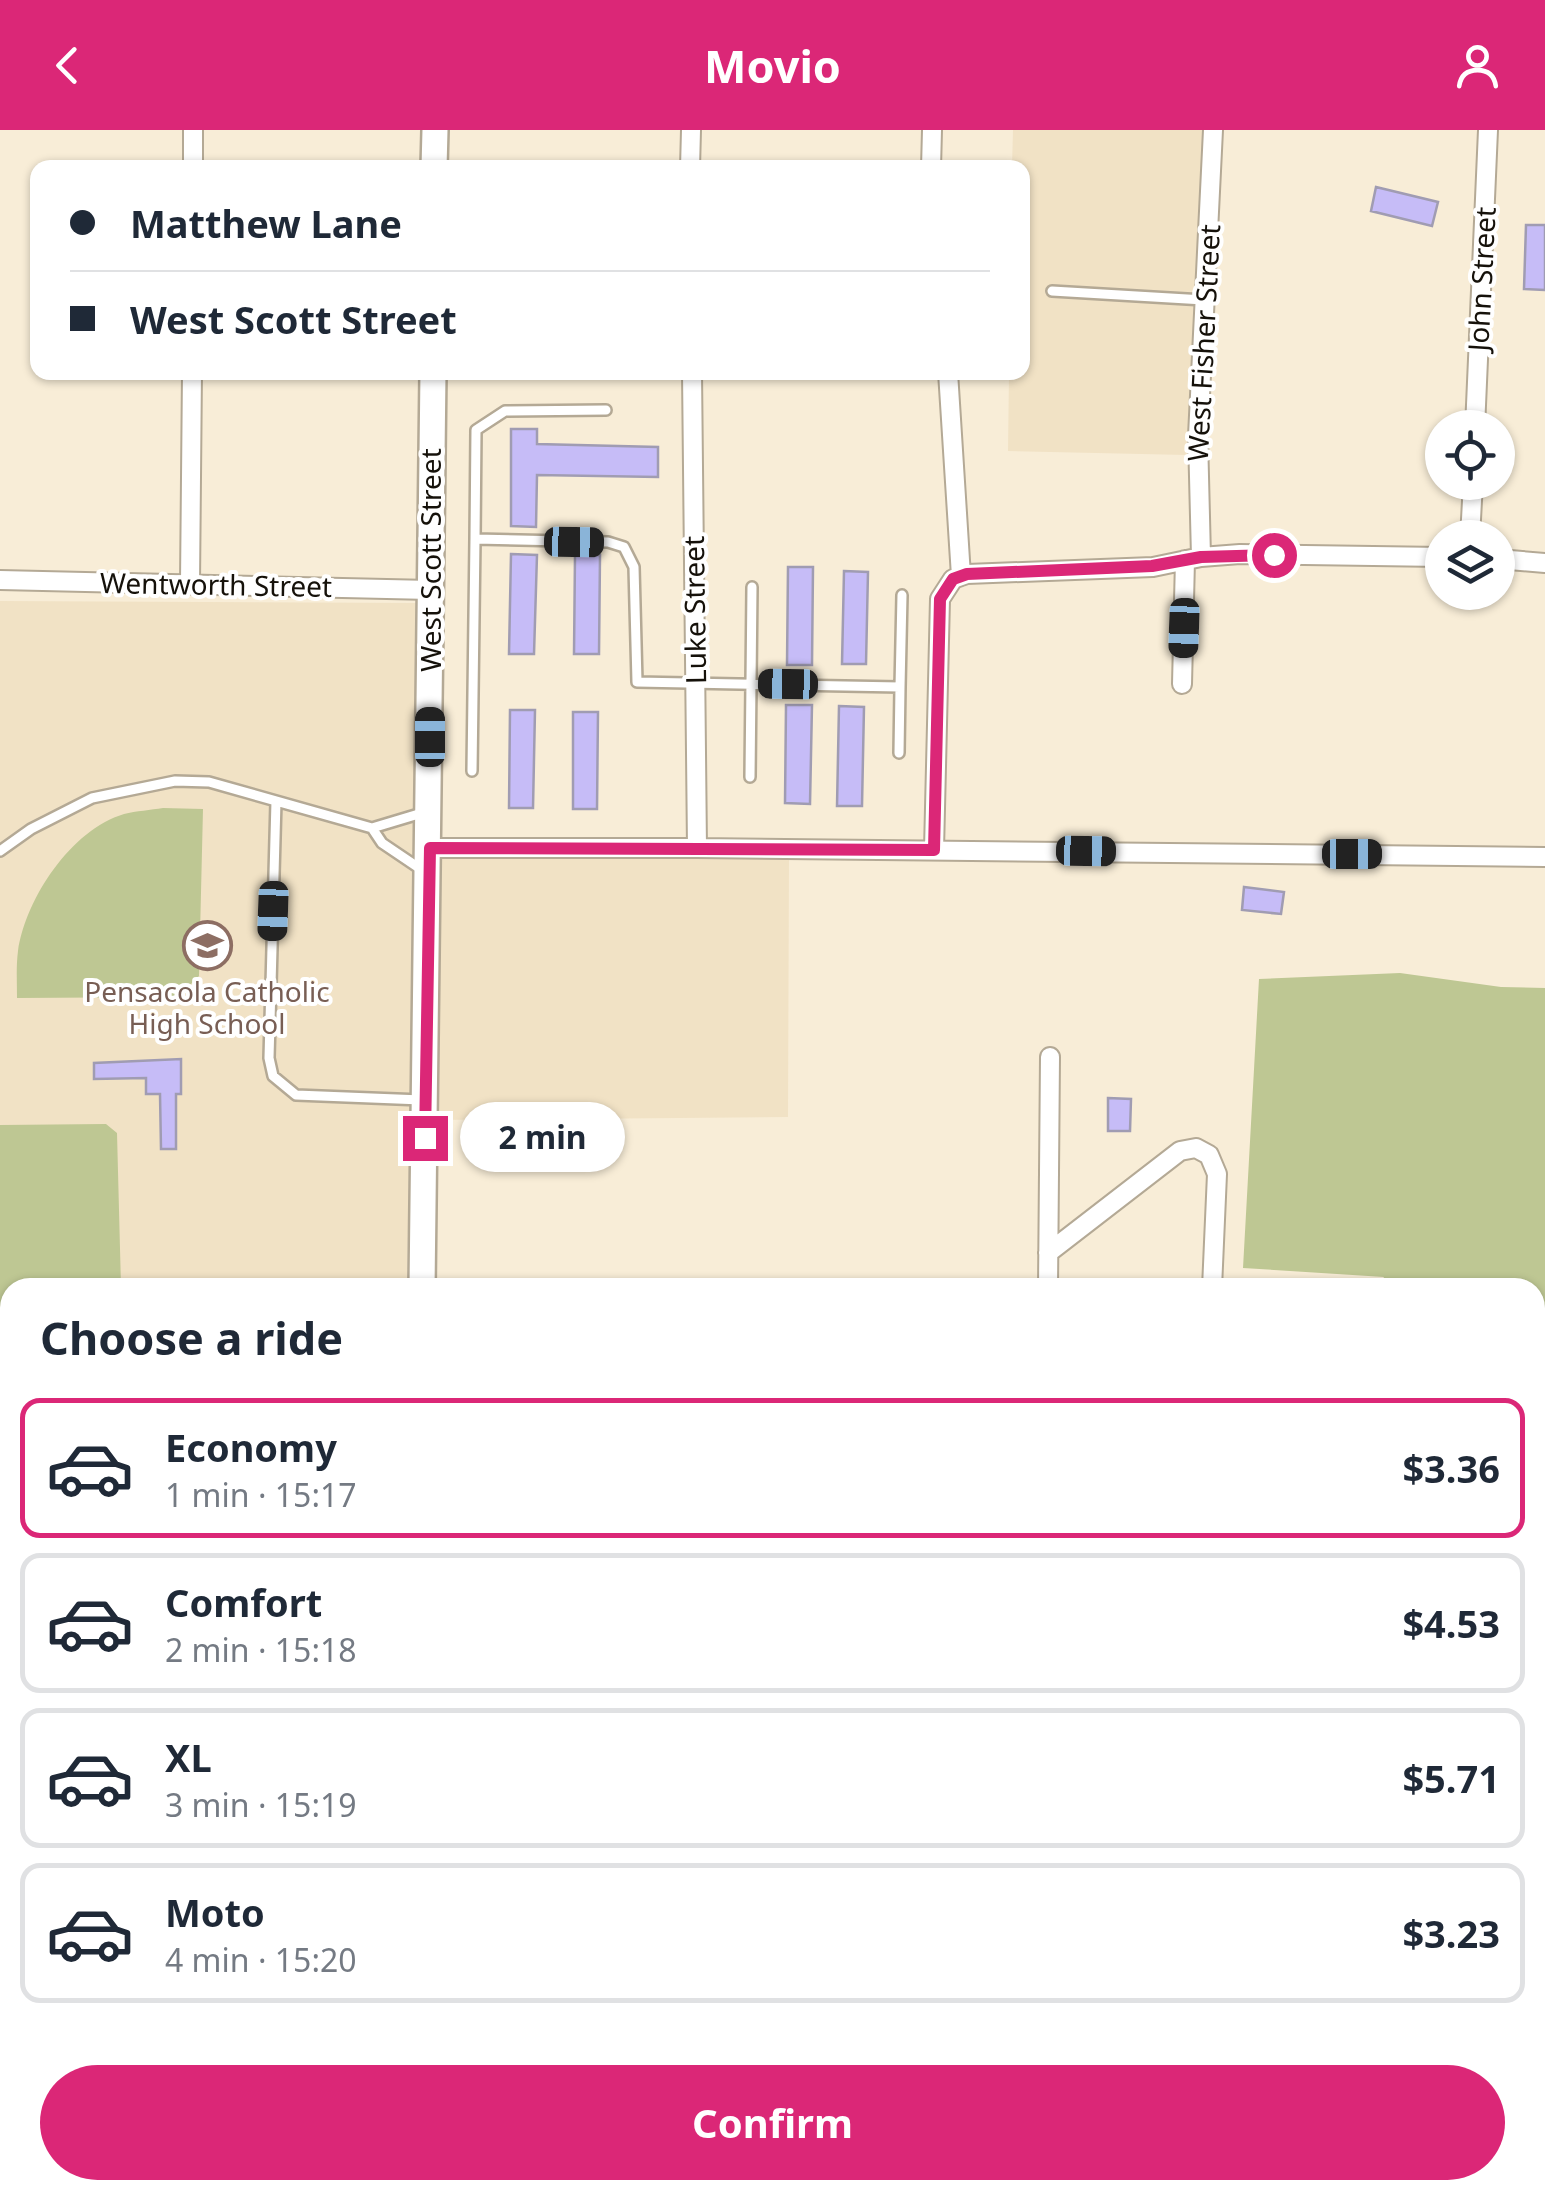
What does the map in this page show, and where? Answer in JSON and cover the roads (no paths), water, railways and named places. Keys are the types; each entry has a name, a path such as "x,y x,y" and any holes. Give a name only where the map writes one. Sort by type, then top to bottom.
{"street":[{"path":"193,130 193,160"},
{"path":"434,130 434,160"},
{"path":"690,130 690,160"},
{"path":"931,160 932,130"},
{"name":"West Fisher Street","path":"1182,684 1193,558 1213,130"},
{"name":"John Street","path":"1476,410 1488,130"},
{"path":"190,584 192,380"},
{"name":"West Scott Street","path":"422,1278 433,380"},
{"name":"Luke Street","path":"692,380 698,848"},
{"path":"949,380 964,575"},
{"path":"934,850 940,599 944,588 964,575 1152,566 1240,554 1425,557"},
{"path":"1515,560 1545,563"},
{"name":"Wentworth Street","path":"0,580 431,590"},
{"path":"430,848 1545,857"},
{"path":"1048,1278 1050,1057"},
{"path":"1048,1253 1180,1152 1196,1148 1209,1156 1217,1174 1212,1278"}],"lane":[{"path":"1052,291 1207,300"},
{"path":"472,770 476,430 505,411 606,410"},
{"path":"475,539 608,542 624,548 634,567 637,682 900,687"},
{"path":"750,777 752,587"},
{"path":"899,753 902,595"},
{"path":"0,851 31,829 92,798 175,780 209,782 372,828 430,810"},
{"path":"276,801 269,1058 272,1076 296,1095 426,1100"},
{"path":"372,828 382,843 429,874"}],"place":[{"name":"Pensacola Catholic High School","path":"207,945"}]}
